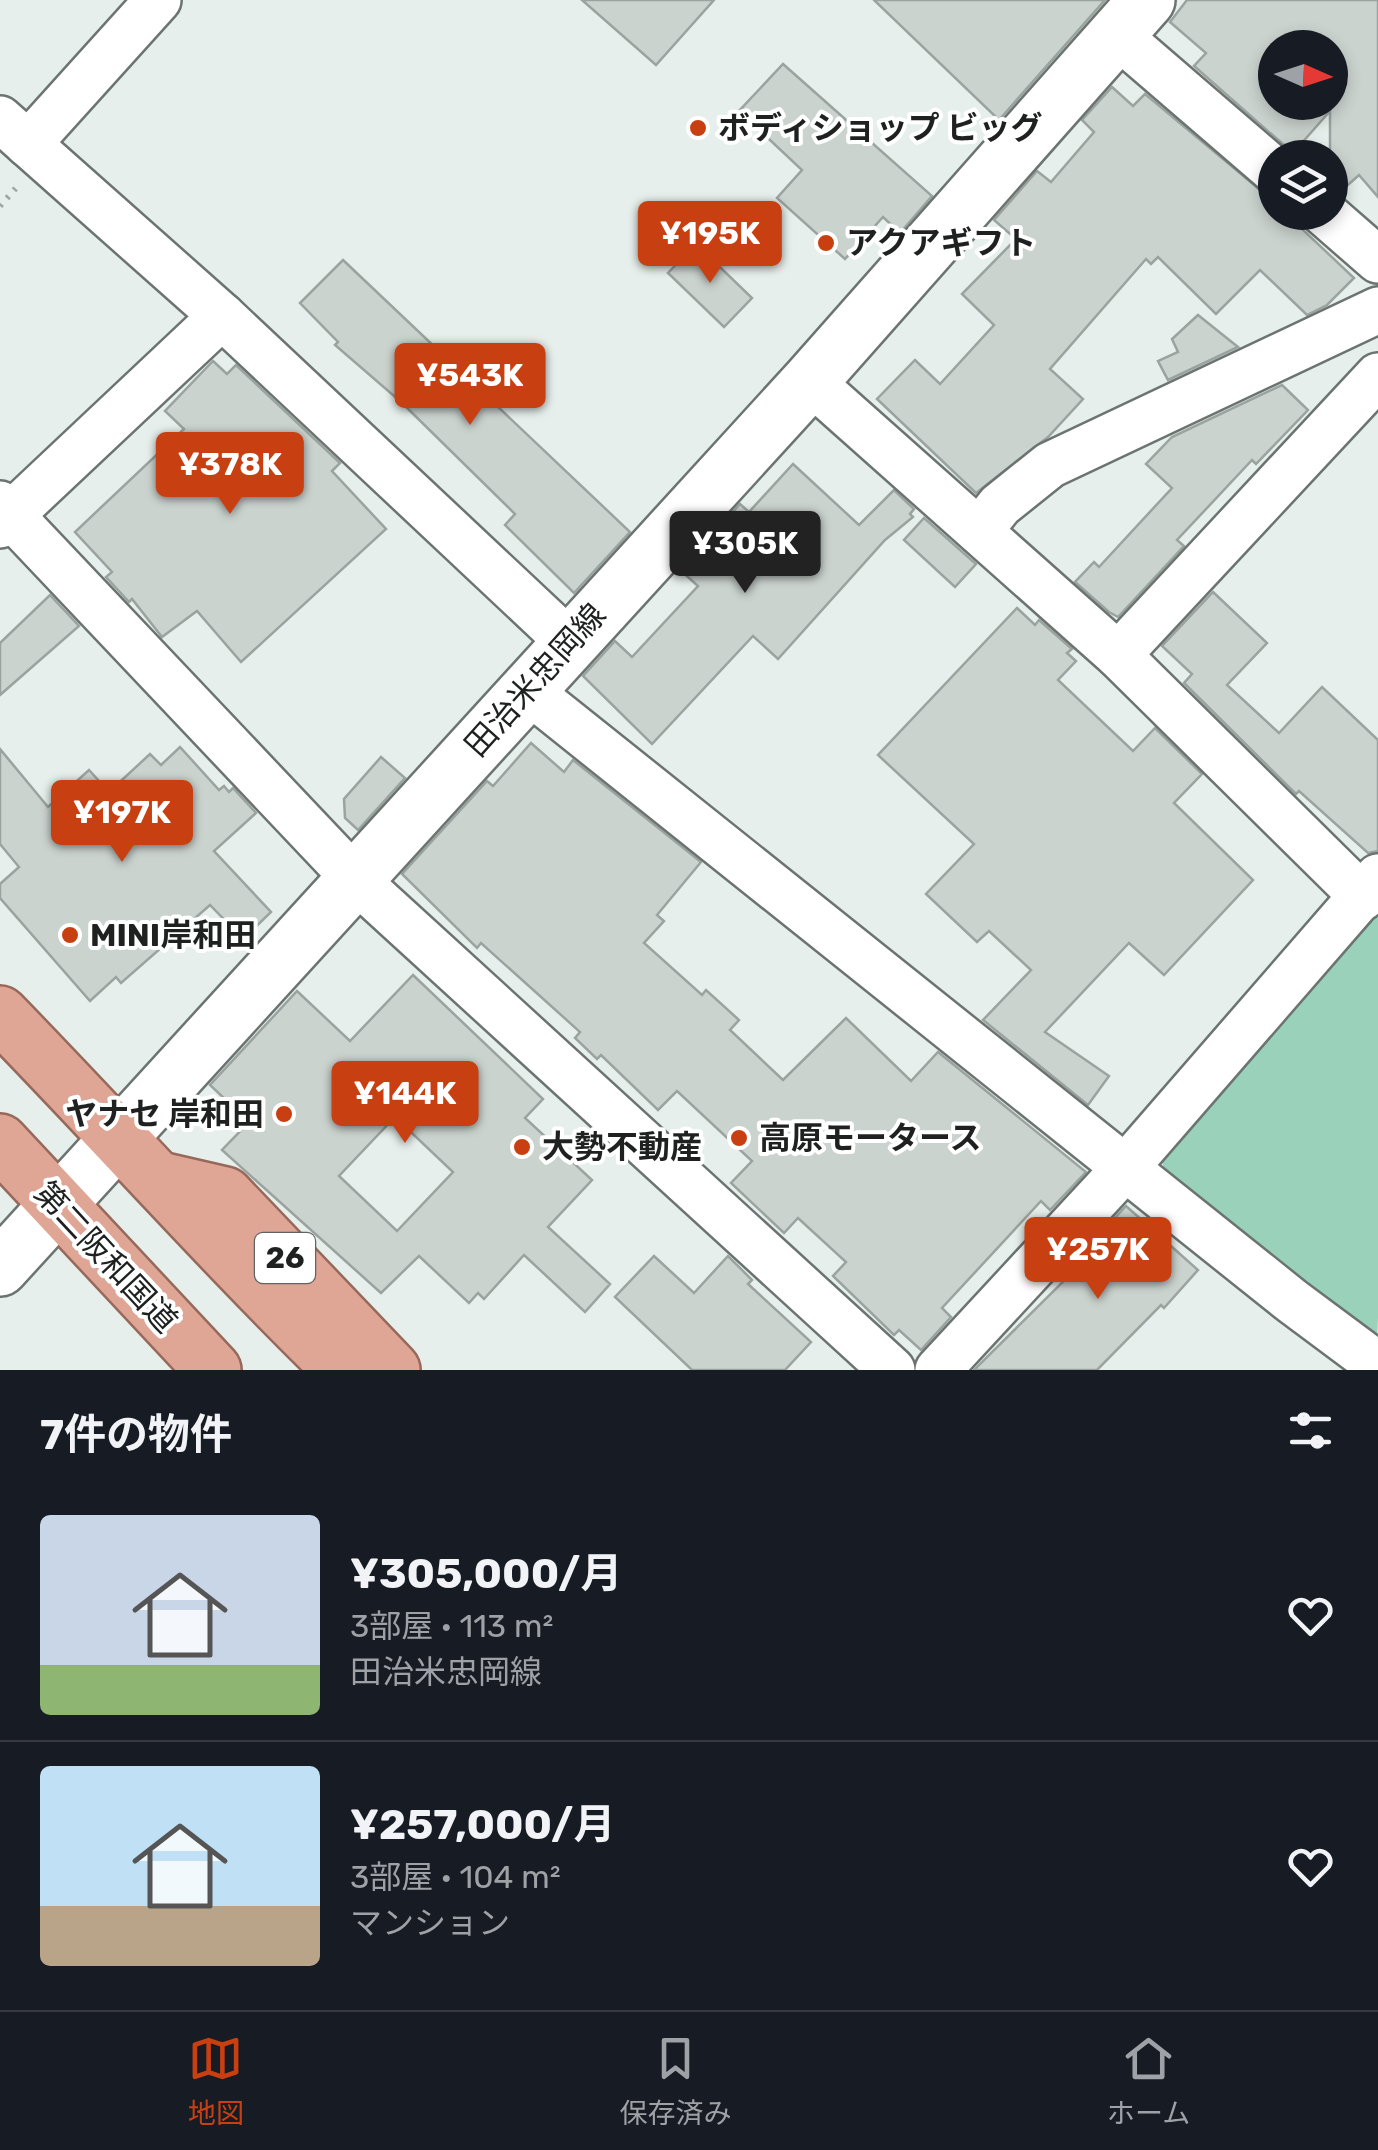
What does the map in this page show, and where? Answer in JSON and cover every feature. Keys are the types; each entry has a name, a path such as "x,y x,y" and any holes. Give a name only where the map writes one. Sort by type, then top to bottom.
{"highway":[{"name":"26","path":"0,1014 122,1138 251,1281 342,1370"},
{"name":"第二阪和国道","path":"0,1142 195,1367"},
{"name":"26","path":"160,1180 225,1195 392,1370"}],"main road":[{"name":"田治米忠岡線","path":"0,1268 810,382 1132,17"}],"street":[{"path":"158,0 14,131 222,316 569,642"},
{"path":"1132,17 1258,153"},
{"path":"1344,230 1378,260"},
{"path":"979,532 1000,505 1050,465 1378,310"},
{"path":"222,316 4,515 357,881 892,1370"},
{"path":"1118,655 1378,376"},
{"path":"810,382 1118,655 1370,887 1126,1166 938,1370"},
{"path":"526,689 1378,1365"}],"green space":[{"path":"1378,907 1377,1338 1165,1174 1161,1157"}],"building":[{"path":"582,0 714,0 656,65"},
{"path":"874,0 1105,0 999,120"},
{"path":"1187,0 1378,0 1378,197 1359,175 1348,185 1348,140 1330,140 1330,120 1348,120 1348,30 1258,30 1258,120 1322,120 1304,140 1278,140 1194,66 1206,53 1170,22"},
{"path":"783,64 932,196 900,233 883,217 845,259 777,198 802,170 739,111"},
{"path":"1112,87 1133,106 1145,94 1258,188 1258,230 1303,230 1354,278 1327,305 1307,315 1260,270 1216,314 1158,257 1151,264 1146,259 1050,369 1083,399 1048,437 976,493 877,399 915,360 940,384 994,325 962,294 1016,239 994,220 1037,171 1051,182 1094,132 1082,120"},
{"path":"696,244 752,298 724,327 668,273"},
{"path":"343,260 630,532 574,593 505,525 515,514 401,402 335,345 338,342 300,303"},
{"path":"1198,315 1238,347 1168,380 1158,361 1178,352 1172,339"},
{"path":"213,361 227,374 236,365 340,463 332,471 386,529 241,662 197,611 162,637 132,599 129,602 106,577 112,572 75,532 184,429 165,411"},
{"path":"1282,385 1308,410 1256,464 1252,460 1177,540 1184,546 1118,617 1075,582 1094,562 1099,567 1172,488 1146,464 1172,437"},
{"path":"793,464 859,525 894,490 914,509 910,514 913,517 885,540 778,659 753,636 652,744 583,676 615,641 632,657 698,586 680,570 740,504 749,512"},
{"path":"924,518 976,564 955,587 904,540"},
{"path":"1213,592 1267,643 1227,685 1279,733 1322,687 1378,740 1378,851 1368,853 1299,791 1296,794 1184,683 1192,674 1162,646"},
{"path":"50,595 79,626 0,695 0,643"},
{"path":"1017,608 1035,625 1039,620 1072,649 1067,653 1076,661 1058,680 1133,751 1155,728 1202,774 1174,803 1253,880 1164,975 1129,943 1045,1032 1109,1076 1088,1105 983,1020 1031,970 989,931 977,942 926,894 974,844 878,755"},
{"path":"531,743 564,772 573,760 701,862 657,915 664,921 644,943 702,995 706,990 739,1020 730,1030 783,1080 846,1018 911,1081 938,1052 1086,1172 1050,1210 1041,1201 942,1308 951,1317 921,1350 899,1330 894,1335 833,1276 846,1262 798,1218 784,1233 731,1183 752,1161 677,1091 658,1110 601,1055 597,1059 575,1038 580,1032 481,943 477,948 402,874 487,781 493,786"},
{"path":"180,747 219,790 224,786 229,792 233,788 256,813 214,851 271,912 243,939 210,905 121,983 116,977 90,1001 0,898 0,884 19,867 0,844 0,749 48,807 89,770 109,792 150,754 161,765"},
{"path":"381,757 405,778 358,830 345,818 344,799"},
{"path":"413,975 543,1099 525,1118 592,1180 548,1227 610,1284 585,1312 524,1255 484,1299 478,1293 469,1303 419,1256 381,1293 222,1150 249,1122 210,1085 297,991 350,1041","holes":["395,1117 453,1172 397,1231 339,1176"]},
{"path":"1126,1206 1198,1270 1164,1308 1161,1305 1097,1370 974,1370 1094,1251 1089,1246"},
{"path":"654,1256 694,1293 728,1256 752,1280 748,1284 811,1342 785,1370 692,1370 615,1297"}],"place":[{"name":"ボディショップ ビッグ","path":"698,128"},
{"name":"アクアギフト","path":"826,243"},
{"name":"MINI岸和田","path":"70,935"},
{"name":"ヤナセ 岸和田","path":"284,1114"},
{"name":"高原モータース","path":"739,1138"},
{"name":"大勢不動産","path":"522,1147"}]}
